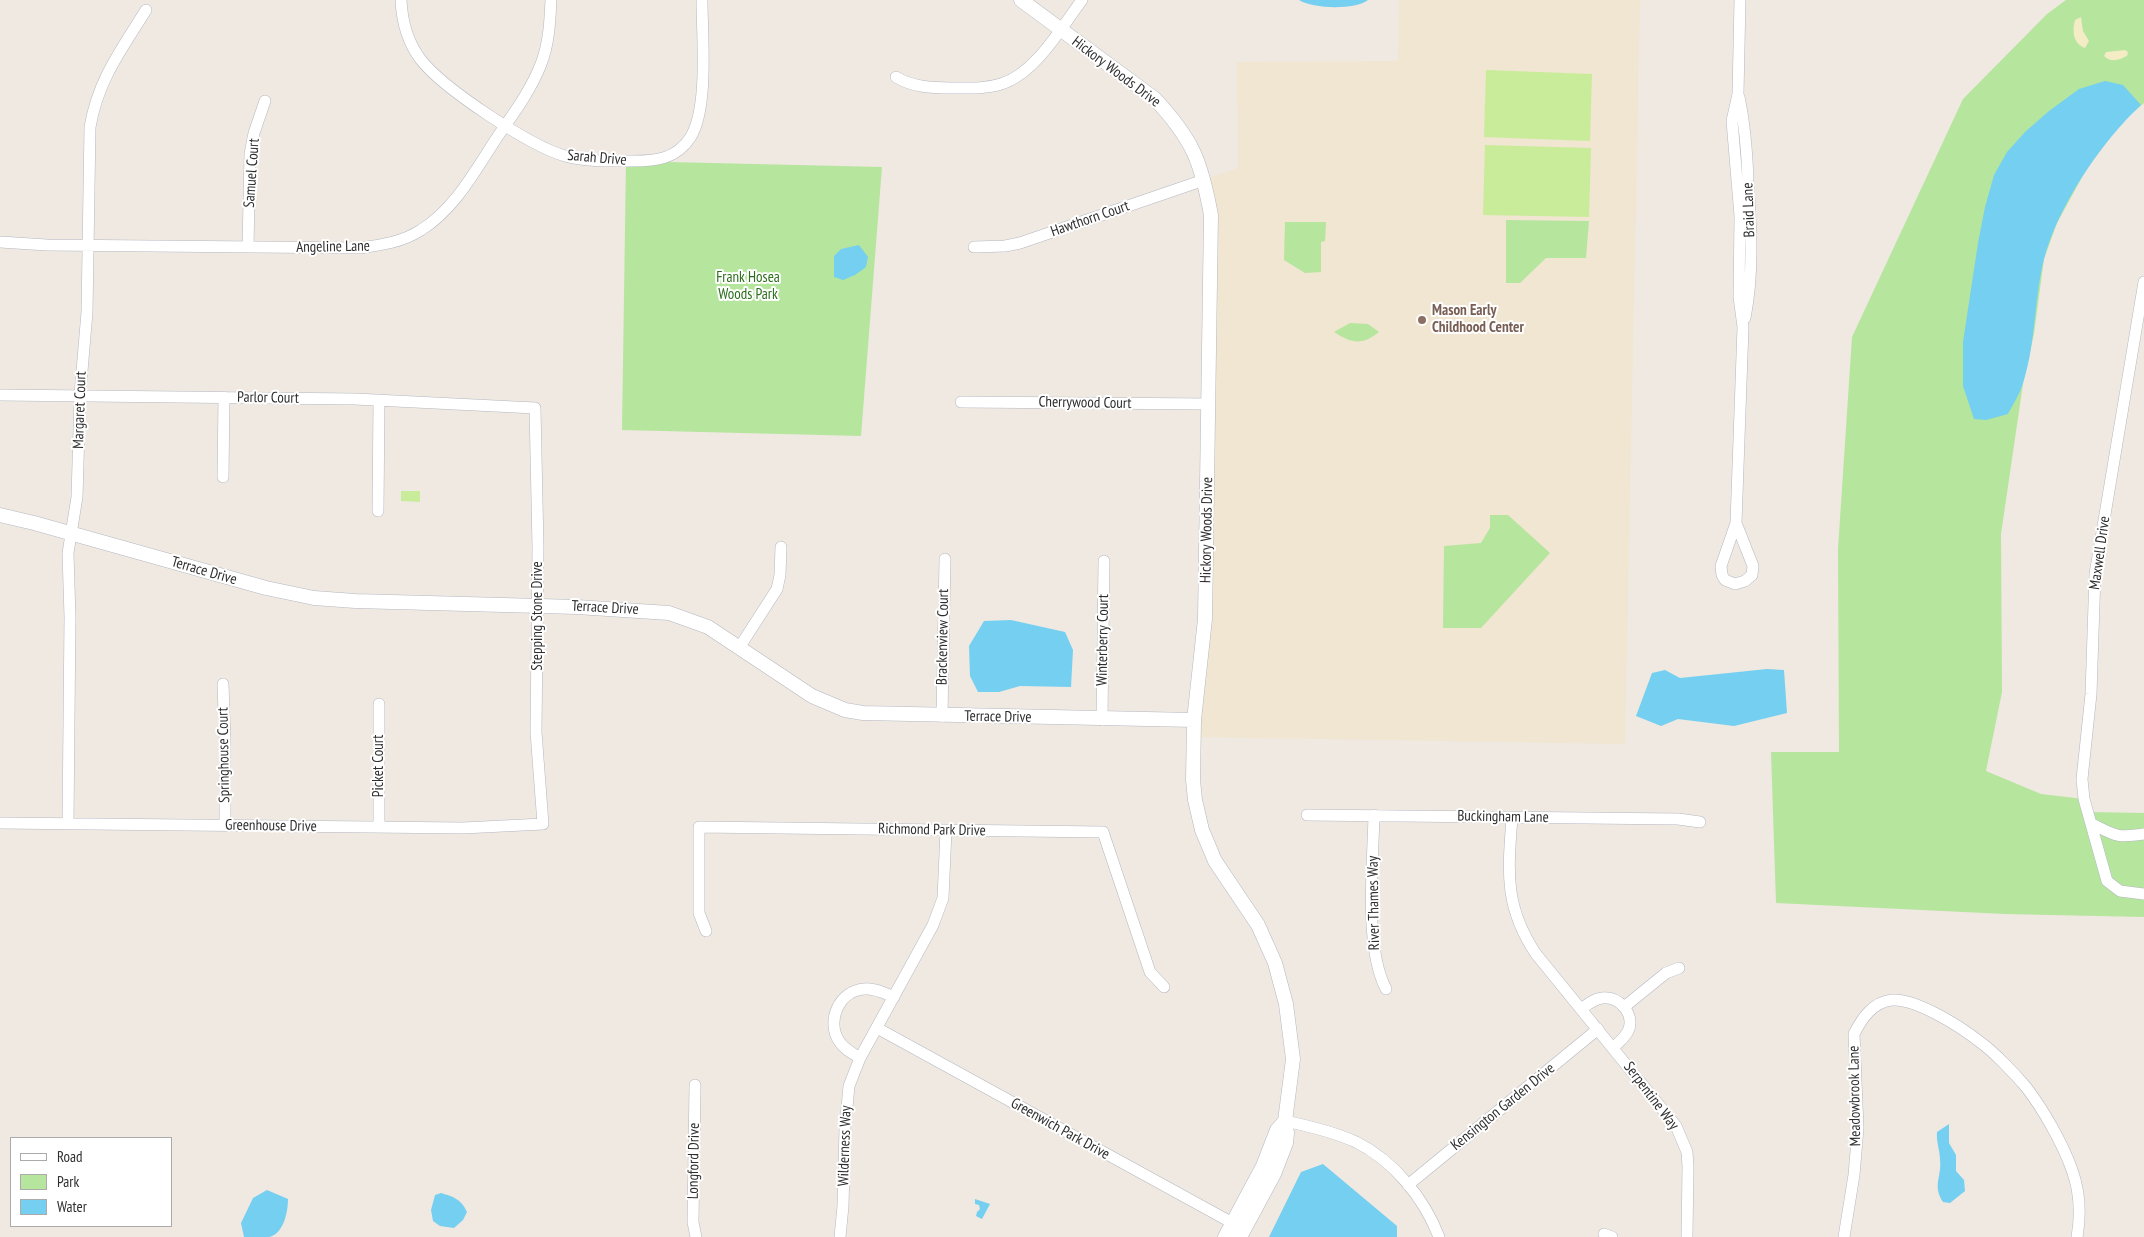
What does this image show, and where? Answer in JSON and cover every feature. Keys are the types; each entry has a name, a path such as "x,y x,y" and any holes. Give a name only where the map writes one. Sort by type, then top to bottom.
{"street":[{"name":"Sarah Drive","path":"401,0 405,28 413,48 420,59 451,88 534,143 567,156 588,160 626,161 658,161 671,156 687,142 699,117 702,0"},
{"name":"Angeline Lane","path":"0,242 88,245 360,248 388,244 408,237 432,222 448,208 462,191 528,90 541,65 549,30 550,0"},
{"name":"Hickory Woods Drive","path":"1022,0 1155,99 1189,140 1199,163 1212,215 1205,619 1194,720 1193,780 1195,800 1202,830 1214,861 1258,924 1275,963 1286,1004 1293,1059 1286,1121 1277,1130 1239,1230 1225,1237"},
{"path":"896,76 914,85 935,88 971,88 999,85 1018,77 1029,68 1082,0"},
{"name":"Braid Lane","path":"1736,523 1753,566 1752,575 1745,581 1735,584 1726,580 1722,575 1720,566 1736,523 1743,327 1750,295 1751,216 1744,121 1738,94 1740,0"},
{"name":"Margaret Court","path":"68,824 70,617 67,574 68,553 77,497 80,395 86,327 90,127 94,106 104,80 146,10"},
{"name":"Samuel Court","path":"248,247 250,154 254,133 265,100"},
{"name":"Hawthorn Court","path":"974,247 1004,246 1020,243 1204,180"},
{"name":"Maxwell Drive","path":"2144,282 2095,574 2091,694 2082,778 2084,799 2107,881 2120,891 2144,894"},
{"name":"Parlor Court","path":"0,395 379,400 535,408"},
{"path":"223,477 224,397"},
{"path":"378,511 379,400"},
{"name":"Cherrywood Court","path":"961,402 1209,404"},
{"name":"Stepping Stone Drive","path":"535,408 538,606 536,732 543,824"},
{"name":"Terrace Drive","path":"0,515 266,588 314,598 356,601 626,609 669,613 708,628 812,696 845,710 863,713 942,716 1194,720"},
{"path":"739,648 777,589 780,576 781,547"},
{"name":"Brackenview Court","path":"942,716 944,559"},
{"name":"Winterberry Court","path":"1102,720 1104,561"},
{"name":"Springhouse Court","path":"223,684 225,826"},
{"name":"Picket Court","path":"379,704 379,827"},
{"name":"Buckingham Lane","path":"1307,814 1678,819 1700,822"},
{"name":"River Thames Way","path":"1374,815 1373,934 1377,969 1386,989"},
{"name":"Serpentine Way","path":"1512,817 1509,866 1510,888 1518,922 1536,954 1668,1114 1682,1139 1688,1166 1687,1237"},
{"name":"Greenhouse Drive","path":"0,823 463,828 543,824"},
{"path":"2092,824 2114,836 2127,837 2144,834"},
{"name":"Richmond Park Drive","path":"706,931 699,913 699,827 1103,832 1150,972 1164,987"},
{"name":"Wilderness Way","path":"840,1237 843,1206 846,1100 853,1072 933,925 943,898 946,831"},
{"path":"1581,1009 1596,999 1604,998 1618,1001 1624,1007 1666,973 1679,968"},
{"path":"860,1058 843,1047 835,1034 834,1019 838,1004 849,994 864,989 880,991 894,997"},
{"name":"Meadowbrook Lane","path":"1844,1237 1854,1175 1858,1128 1854,1034 1861,1020 1874,1006 1891,1000 1920,1006 1982,1042 2026,1087 2059,1142 2072,1169 2080,1196 2077,1237"},
{"name":"Serpentine Way","path":"1614,1048 1624,1037 1629,1027 1630,1019 1624,1007"},
{"name":"Greenwich Park Drive","path":"877,1028 1239,1230"},
{"name":"Kensington Garden Drive","path":"1408,1185 1598,1029"},
{"name":"Longford Drive","path":"694,1085 693,1222 696,1237"},
{"path":"1286,1121 1336,1134 1356,1142 1380,1158 1408,1185 1426,1211 1439,1237"}],"shaded area":[{"name":"Mason Early Childhood Center","path":"1399,0 1640,0 1625,744 1194,737 1203,640 1212,236 1204,180 1238,168 1237,62 1398,61"}],"green space":[{"path":"2066,0 2144,0 2144,103 2121,123 2086,170 2057,223 2044,259 2034,334 2023,384 2001,534 2002,692 1986,771 2041,794 2084,799 2088,812 2144,813 2144,917 2005,914 1776,903 1771,752 1839,752 1838,549 1852,337 1963,99 2047,14"},
{"path":"1486,70 1592,74 1590,141 1484,137"},
{"path":"1485,145 1591,148 1589,217 1483,215"},
{"name":"Frank Hosea Woods Park","path":"626,161 882,167 861,436 622,430"},
{"path":"1506,220 1589,221 1586,258 1546,258 1520,283 1506,283"},
{"path":"1285,222 1326,222 1325,241 1321,242 1321,272 1305,273 1284,260"},
{"path":"1350,323 1368,324 1379,332 1362,341 1351,341 1334,332"},
{"path":"401,491 420,491 420,502 401,501"},
{"path":"1490,515 1508,515 1550,553 1481,628 1443,628 1444,546 1481,543 1490,528"}],"sand":[{"path":"2081,17 2083,31 2089,41 2085,48 2078,43 2074,36 2075,20"},
{"path":"2125,50 2128,52 2127,56 2118,60 2109,60 2104,56 2106,52"}],"water":[{"path":"1299,0 1368,0 1344,7 1324,7"},
{"path":"2105,81 2123,85 2141,105 2096,156 2059,218 2044,259 2027,368 2022,387 2016,399 2008,414 1986,420 1974,419 1963,386 1963,342 1978,243 1994,175 2007,152 2025,132 2049,111 2079,89"},
{"path":"859,245 868,257 866,267 855,275 843,280 834,277 834,256 841,249"},
{"path":"1011,620 1065,632 1073,650 1071,687 1020,686 999,692 978,692 970,676 969,646 984,621"},
{"path":"1767,669 1784,670 1787,713 1734,726 1678,719 1661,726 1636,716 1652,673 1665,670 1680,678"},
{"path":"1949,1124 1949,1143 1956,1155 1956,1171 1964,1180 1965,1191 1950,1203 1943,1202 1938,1191 1940,1156 1937,1136 1937,1132"},
{"path":"1323,1164 1397,1226 1397,1237 1269,1237 1301,1172"},
{"path":"267,1190 288,1199 286,1216 282,1227 269,1237 244,1237 241,1223 253,1198"},
{"path":"441,1193 457,1199 467,1212 463,1220 454,1228 440,1226 433,1221 431,1210 435,1195"},
{"path":"975,1199 990,1204 982,1219 976,1216 980,1209 979,1205 975,1204"}],"place":[{"name":"Mason Early Childhood Center","path":"1422,320"}]}
